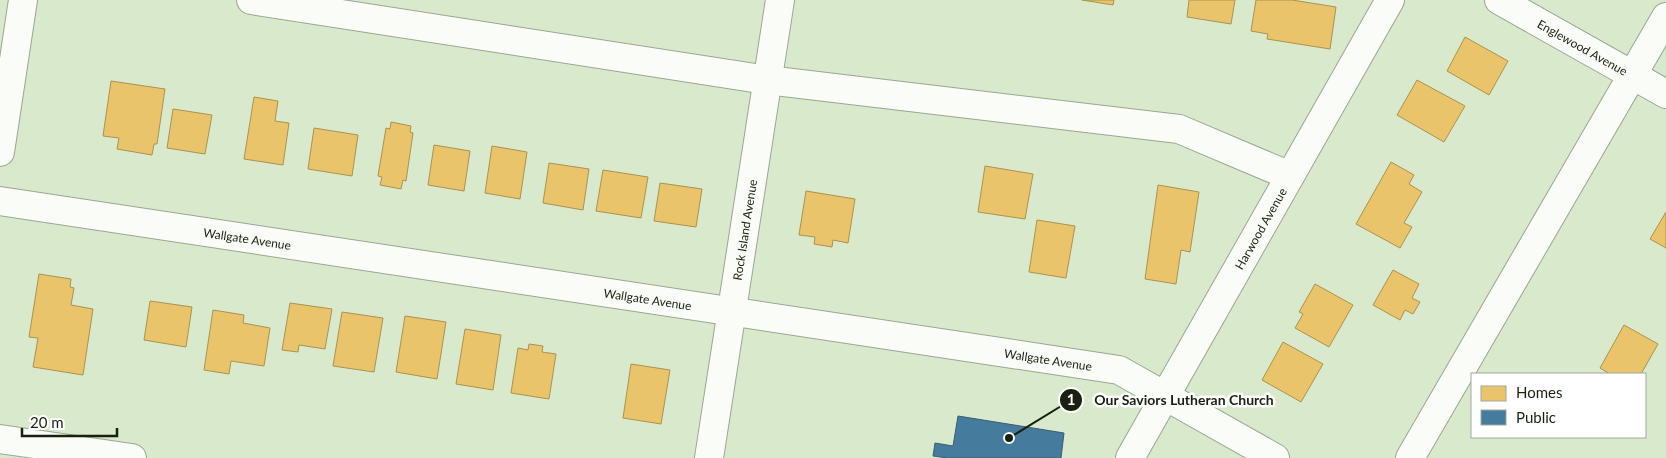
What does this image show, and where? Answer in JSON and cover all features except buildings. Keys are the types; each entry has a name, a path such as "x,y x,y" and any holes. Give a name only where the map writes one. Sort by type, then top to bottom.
{"street":[{"path":"0,152 23,0"},
{"path":"251,0 767,80 1179,128 1290,176"},
{"name":"Rock Island Avenue","path":"709,458 780,0"},
{"name":"Harwood Avenue","path":"1130,458 1390,0"},
{"name":"Englewood Avenue","path":"1499,0 1666,94"},
{"path":"1410,458 1666,17"},
{"name":"Wallgate Avenue","path":"0,201 1118,370 1275,458"},
{"path":"0,439 132,458"}],"place":[{"name":"Our Saviors Lutheran Church","path":"1009,438"}]}
